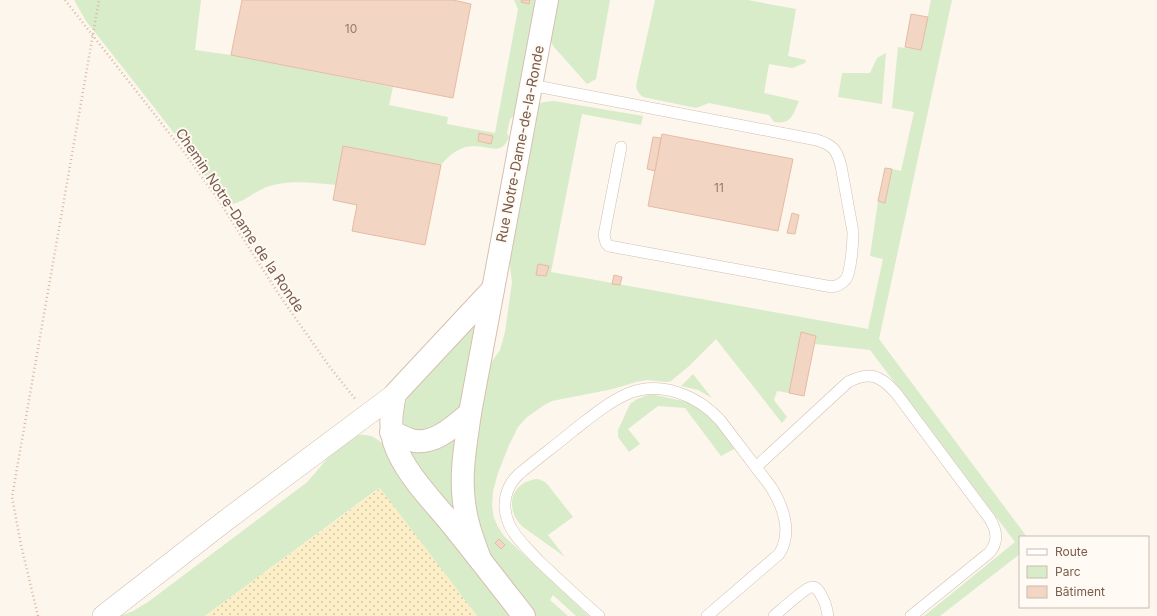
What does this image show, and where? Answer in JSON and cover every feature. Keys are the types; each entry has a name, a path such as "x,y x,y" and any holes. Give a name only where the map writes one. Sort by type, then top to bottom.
{"main road":[{"name":"Rue Notre-Dame-de-la-Ronde","path":"480,559 470,530 464,503 462,470 470,413 547,0"},
{"path":"395,394 493,289"},
{"name":"Rue Notre-Dame-de-la-Ronde","path":"395,394 391,417 392,432 394,443 402,460 413,477 524,616"},
{"path":"392,432 415,441 430,440 446,432 470,413"}],"street":[{"path":"103,616 207,535 395,394"}],"lane":[{"path":"531,85 817,140 831,146 839,156 853,232 847,278 836,286 828,286 609,246 606,243 604,235 621,147"},
{"path":"756,467 848,382 866,375 882,379 896,393 990,519 996,535 995,545 989,553 911,616"},
{"path":"599,616 536,558 512,529 506,518 505,504 508,489 515,478 598,411 628,394 636,391 654,389 680,393 696,400 708,408 720,420 756,467 777,497 781,506 786,529 784,547 779,554 707,616"},
{"path":"774,616 805,590 811,587 815,588 820,593 826,606 828,616"}],"path":[{"name":"Chemin Notre-Dame de la Ronde","path":"65,0 184,152 324,360 367,415"},
{"path":"38,616 21,545 12,497 99,0"}],"green space":[{"path":"74,0 201,0 195,50 231,55 393,87 389,105 448,117 447,124 495,133 518,9 514,0 528,0 529,3 530,0 537,0 516,114 510,119 507,133 509,137 503,146 494,149 480,146 469,146 460,149 451,155 441,165 343,146 336,185 300,182 282,183 264,188 233,204 219,194 172,130 86,21"},
{"path":"556,0 610,0 596,79 587,84 554,47 550,40"},
{"path":"655,0 748,0 796,9 788,56 806,60 805,63 792,68 769,64 764,93 799,101 791,118 785,122 774,122 769,115 709,103 696,108 643,97 639,94 636,86"},
{"path":"931,0 952,0 879,339 1026,536 1019,536 1019,555 940,616 924,616 1015,542 870,350 815,344 816,336 801,333 789,393 777,391 774,400 787,417 782,423 716,339 688,367 671,381 647,380 613,389 552,401 526,418 518,427 498,473 493,491 492,506 494,518 504,536 589,616 576,616 553,595 550,600 568,616 534,616 487,551 468,490 488,367 500,350 505,332 512,282 509,259 538,104 554,101 643,116 641,125 582,114 551,272 868,329 883,259 870,256 878,201 885,202 892,169 901,171 914,112 892,108 898,47 921,50"},
{"path":"886,53 882,104 838,97 842,73 870,73 877,58"},
{"path":"476,322 463,400 455,414 431,430 415,431 406,426 403,422 405,405 409,394"},
{"path":"693,374 712,398 698,390 681,386"},
{"path":"648,395 655,395 692,403 713,419 734,449 721,456 685,408 658,406 628,429 640,444 629,452 618,437 618,430 630,404 637,399"},
{"path":"358,435 371,436 381,442 387,449 509,616 477,616 379,488 205,616 120,616 133,611 148,602 306,483 336,449 350,438"},
{"path":"457,436 460,515 432,493 411,453"},
{"path":"538,479 548,485 573,517 548,535 565,557 523,527 513,513 513,497 516,491 521,485"}],"sand":[{"path":"380,488 477,616 205,616"}],"building":[{"path":"242,0 453,0 471,4 453,98 231,55"},
{"path":"522,0 530,0 529,4 521,2"},
{"path":"911,14 928,17 921,50 905,47"},
{"path":"479,133 493,136 491,144 478,141"},
{"path":"662,134 793,159 778,231 648,206"},
{"path":"653,137 661,138 655,171 647,169"},
{"path":"343,146 441,165 425,245 352,231 357,205 333,200"},
{"path":"885,168 892,169 885,203 878,201"},
{"path":"792,213 799,215 795,234 787,233"},
{"path":"538,264 549,266 546,276 536,275"},
{"path":"614,275 622,277 620,285 612,284"},
{"path":"801,332 816,336 804,396 789,393"},
{"path":"499,539 505,545 501,549 495,543"}]}
